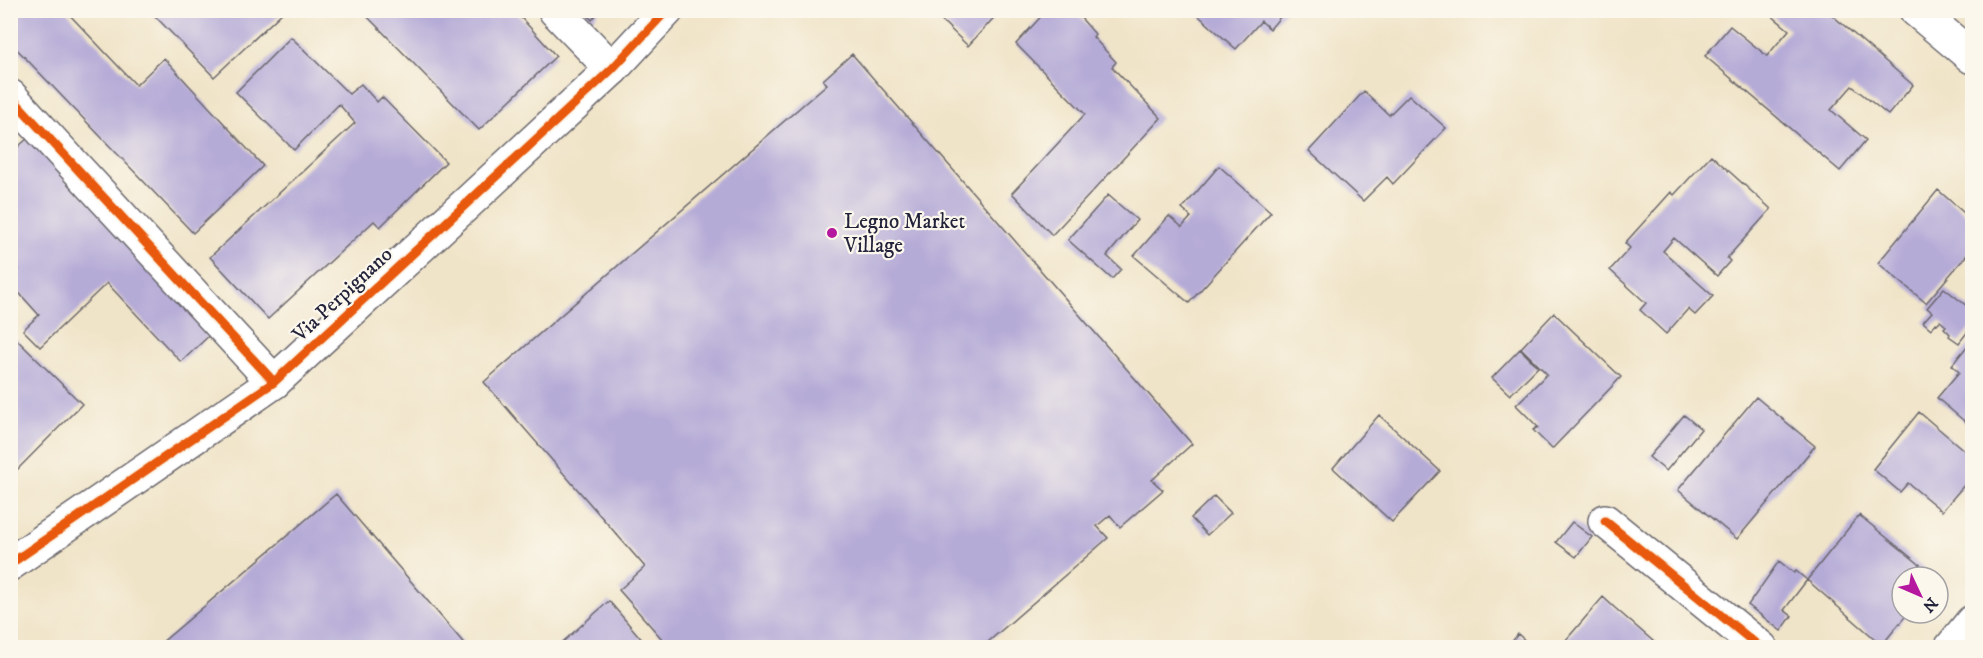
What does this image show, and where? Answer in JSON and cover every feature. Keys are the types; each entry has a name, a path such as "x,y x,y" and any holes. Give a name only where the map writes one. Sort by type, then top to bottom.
{"street":[{"path":"555,10 612,69"},
{"name":"Via Perpignano","path":"10,564 274,382 612,69 667,10"},
{"path":"1916,10 1972,57"},
{"path":"10,96 274,382"},
{"path":"1605,521 1761,648"},
{"path":"1951,648 1972,621"}],"building":[{"path":"10,10 65,10 136,85 164,58 263,166 193,233 10,42"},
{"path":"160,10 285,10 214,77 155,16"},
{"path":"361,10 514,10 556,56 479,130"},
{"path":"583,10 600,10 592,20"},
{"path":"931,10 1001,10 968,46"},
{"path":"1047,10 1074,10 1095,34 1093,37 1116,62 1112,67 1161,118 1052,235 1012,193 1085,114 1016,44"},
{"path":"1192,10 1286,10 1270,29 1261,21 1236,49"},
{"path":"1765,10 1826,10 1913,85 1888,115 1852,86 1831,110 1866,140 1840,171 1705,56 1730,26 1767,56 1789,30"},
{"path":"291,37 349,94 361,84 377,102 382,97 446,162 380,227 374,221 268,319 210,257 355,123 339,104 294,150 236,92"},
{"name":"Legno Market Village","path":"852,54 1192,444 1152,480 1163,490 1120,527 1110,515 1097,526 1108,538 981,648 670,648 619,590 645,567 484,382 827,84 823,80"},
{"path":"1364,91 1389,115 1409,95 1446,128 1393,184 1387,177 1363,201 1309,151"},
{"path":"29,137 213,332 181,362 107,283 40,347 23,330 39,315 12,285 19,269 10,260 10,242 18,235 10,228 10,154"},
{"path":"1711,155 1771,209 1727,258 1730,261 1717,276 1674,238 1663,251 1713,296 1695,315 1688,309 1666,334 1640,310 1646,303 1610,270 1630,248 1625,243 1671,192 1674,195"},
{"path":"1219,166 1271,212 1189,303 1134,256 1169,216 1182,227 1191,217 1182,209"},
{"path":"1938,190 1972,220 1972,249 1926,303 1878,263"},
{"path":"1108,195 1137,220 1107,256 1121,269 1112,279 1068,240"},
{"path":"1944,288 1972,310 1972,326 1959,343 1949,336 1950,334 1944,328 1946,326 1940,321 1931,329 1923,322 1932,312 1927,308"},
{"path":"1554,313 1621,377 1552,449 1533,430 1538,427 1516,405 1547,374 1521,348"},
{"path":"10,333 82,404 10,477"},
{"path":"1972,340 1972,423 1970,426 1937,398 1959,372 1952,365"},
{"path":"1520,349 1538,367 1510,395 1492,378"},
{"path":"1756,397 1815,446 1737,539 1678,490"},
{"path":"1919,412 1972,457 1972,476 1942,511 1908,483 1900,492 1873,469"},
{"path":"1379,415 1440,471 1392,522 1333,468"},
{"path":"1684,415 1701,429 1666,471 1649,457"},
{"path":"336,494 468,648 161,648 159,645"},
{"path":"1214,496 1231,513 1207,535 1191,518"},
{"path":"1859,515 1920,565 1890,565 1890,625 1898,625 1882,645 1807,580"},
{"path":"1572,522 1592,537 1576,557 1556,542"},
{"path":"1779,561 1807,580 1784,610 1792,616 1781,631 1748,605"},
{"path":"1603,597 1661,648 1566,648 1569,643 1566,640"},
{"path":"609,601 649,648 556,648"},
{"path":"1518,634 1533,648 1507,648"}],"cycle path":[{"path":"10,564 274,382 612,69 667,10"},
{"path":"10,96 274,382"},
{"path":"1605,521 1761,648"}],"place":[{"name":"Legno Market Village","path":"832,233"}]}
